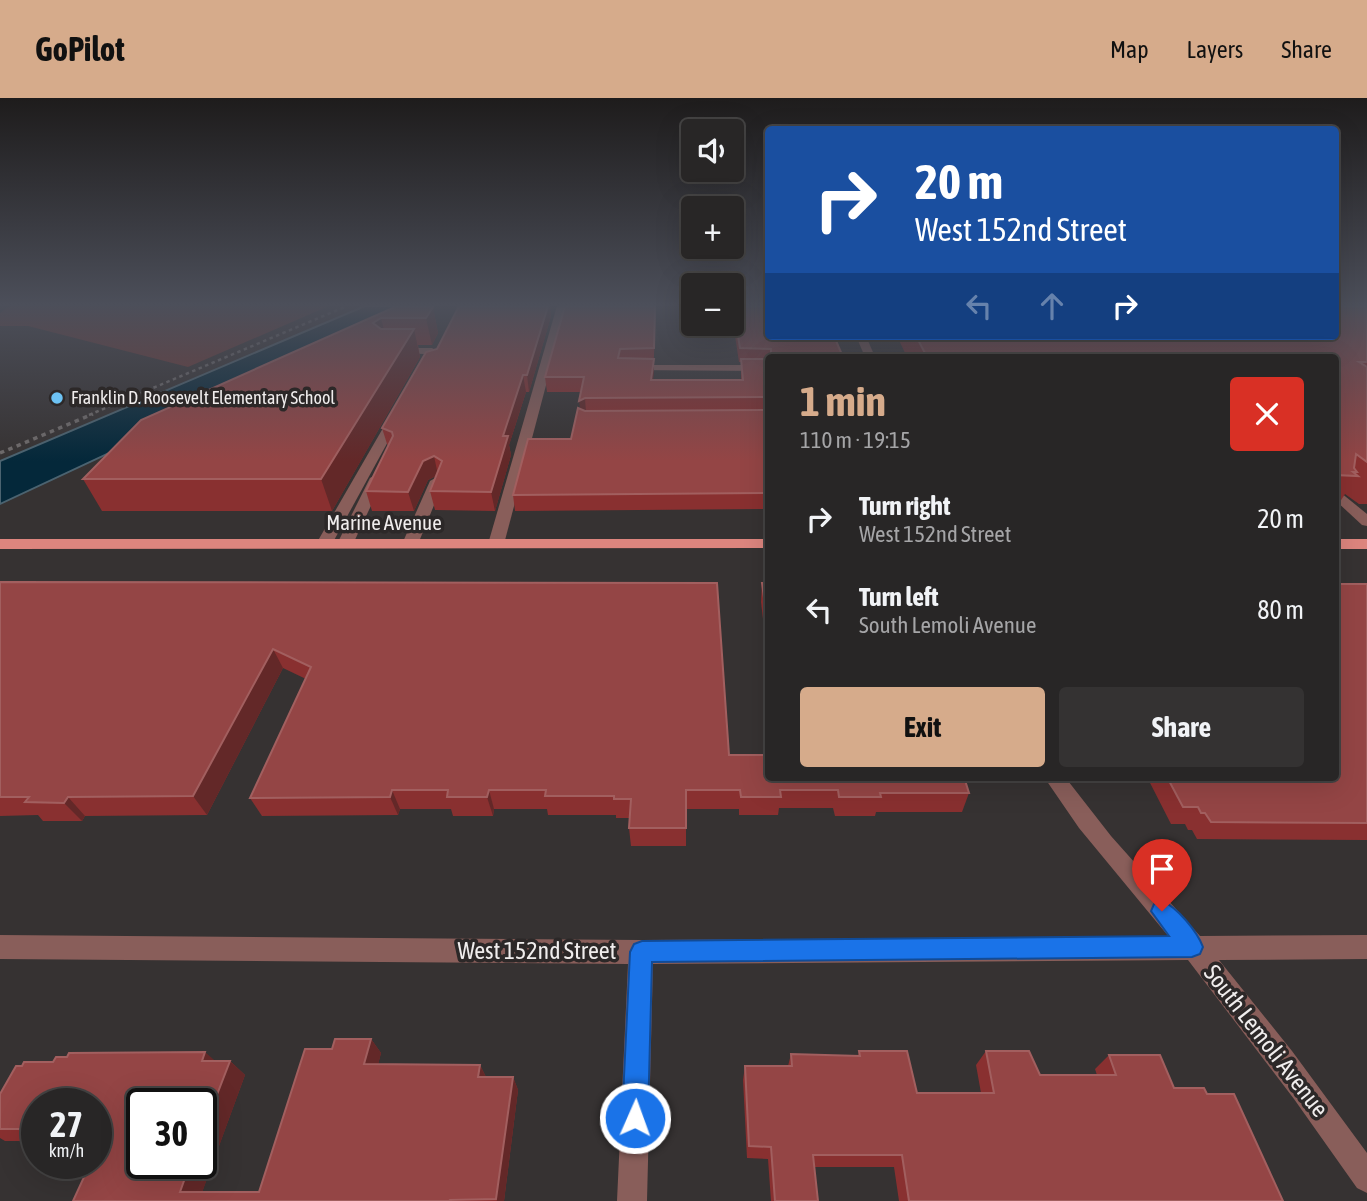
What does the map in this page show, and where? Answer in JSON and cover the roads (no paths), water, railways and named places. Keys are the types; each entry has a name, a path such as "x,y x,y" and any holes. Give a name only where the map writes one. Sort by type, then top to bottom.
{"main road":[{"name":"Marine Avenue","path":"0,544 765,544"},
{"path":"1339,544 1367,544"}],"street":[{"path":"429,357 418,385 433,357"},
{"path":"496,544 548,357"},
{"path":"625,368 765,368"},
{"path":"324,544 406,408 345,544"},
{"path":"410,544 437,481"},
{"path":"1339,496 1367,522"},
{"name":"South Lemoli Avenue","path":"1057,781 1079,813 1192,947 1325,1116 1367,1178"},
{"name":"West 152nd Street","path":"2,950 642,952 1367,947"},
{"path":"632,1201 642,952"}],"water":[{"path":"244,357 314,357 0,504 0,461"}],"place":[{"name":"Franklin D. Roosevelt Elementary School","path":"57,398"}]}
